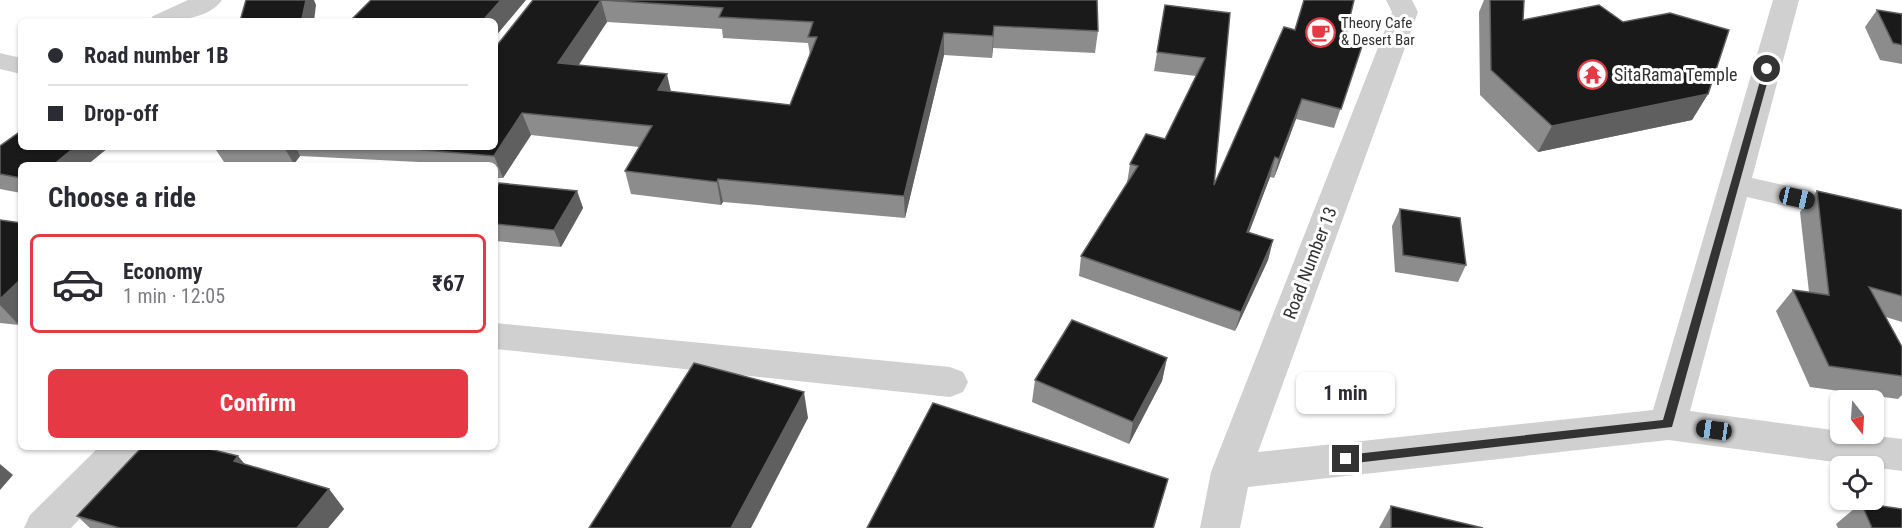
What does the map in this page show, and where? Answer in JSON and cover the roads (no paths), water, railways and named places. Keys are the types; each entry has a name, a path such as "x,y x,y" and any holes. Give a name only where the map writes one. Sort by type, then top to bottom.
{"street":[{"path":"169,18 209,0"},
{"name":"Road Number 13","path":"1220,528 1231,472 1405,12 1399,0"},
{"path":"1668,424 1786,0"},
{"path":"0,61 18,65"},
{"path":"1735,184 1902,222"},
{"path":"498,336 950,382"},
{"path":"1231,472 1668,424 1902,455"},
{"path":"44,528 121,450"}],"place":[{"name":"Theory Cafe & Desert Bar","path":"1320,32"},
{"name":"SitaRama Temple","path":"1593,75"}]}
